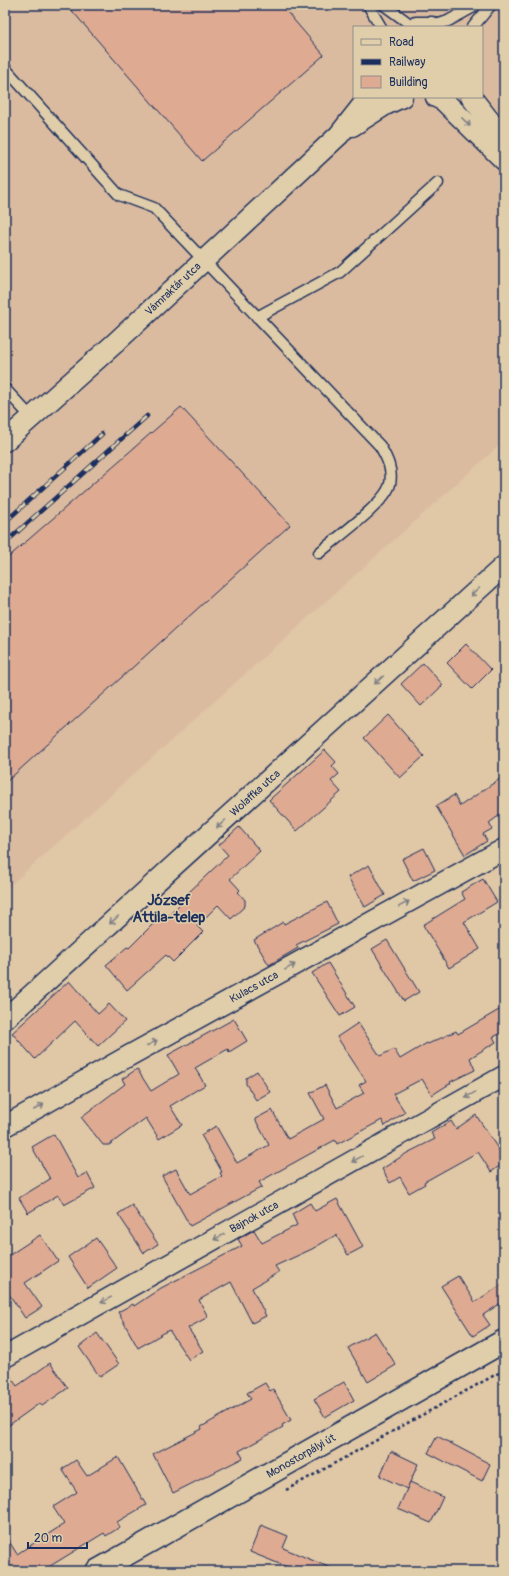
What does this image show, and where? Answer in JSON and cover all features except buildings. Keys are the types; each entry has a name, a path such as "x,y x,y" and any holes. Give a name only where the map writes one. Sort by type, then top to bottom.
{"street":[{"name":"Vámraktár utca","path":"5,441 204,261 339,135 368,98"},
{"name":"Vámraktár utca","path":"339,135 385,104 400,98"},
{"path":"438,98 444,101 504,160"},
{"path":"472,98 504,139"},
{"name":"Wolaffka utca","path":"5,1019 504,566"},
{"name":"Kulacs utca","path":"5,1126 125,1058 504,849"},
{"name":"Bajnok utca","path":"5,1357 504,1076"},
{"name":"Monostorpályi út","path":"97,1571 504,1341"}],"lane":[{"path":"368,5 379,26"},
{"path":"384,5 414,26"},
{"path":"434,26 448,21 477,5"},
{"path":"474,26 491,5"},
{"path":"5,68 118,195 154,208 380,446 390,464 390,485 377,504 319,553"},
{"path":"257,317 340,272 438,183"},
{"path":"5,389 31,417"}],"path":[{"path":"280,1494 504,1370"}],"shaded area":[{"path":"5,5 504,5 504,441 5,890"}],"railway":[{"path":"5,543 147,416"},
{"path":"5,522 102,434"}],"district":[{"name":"József Attila-telep","path":"169,908"}]}
